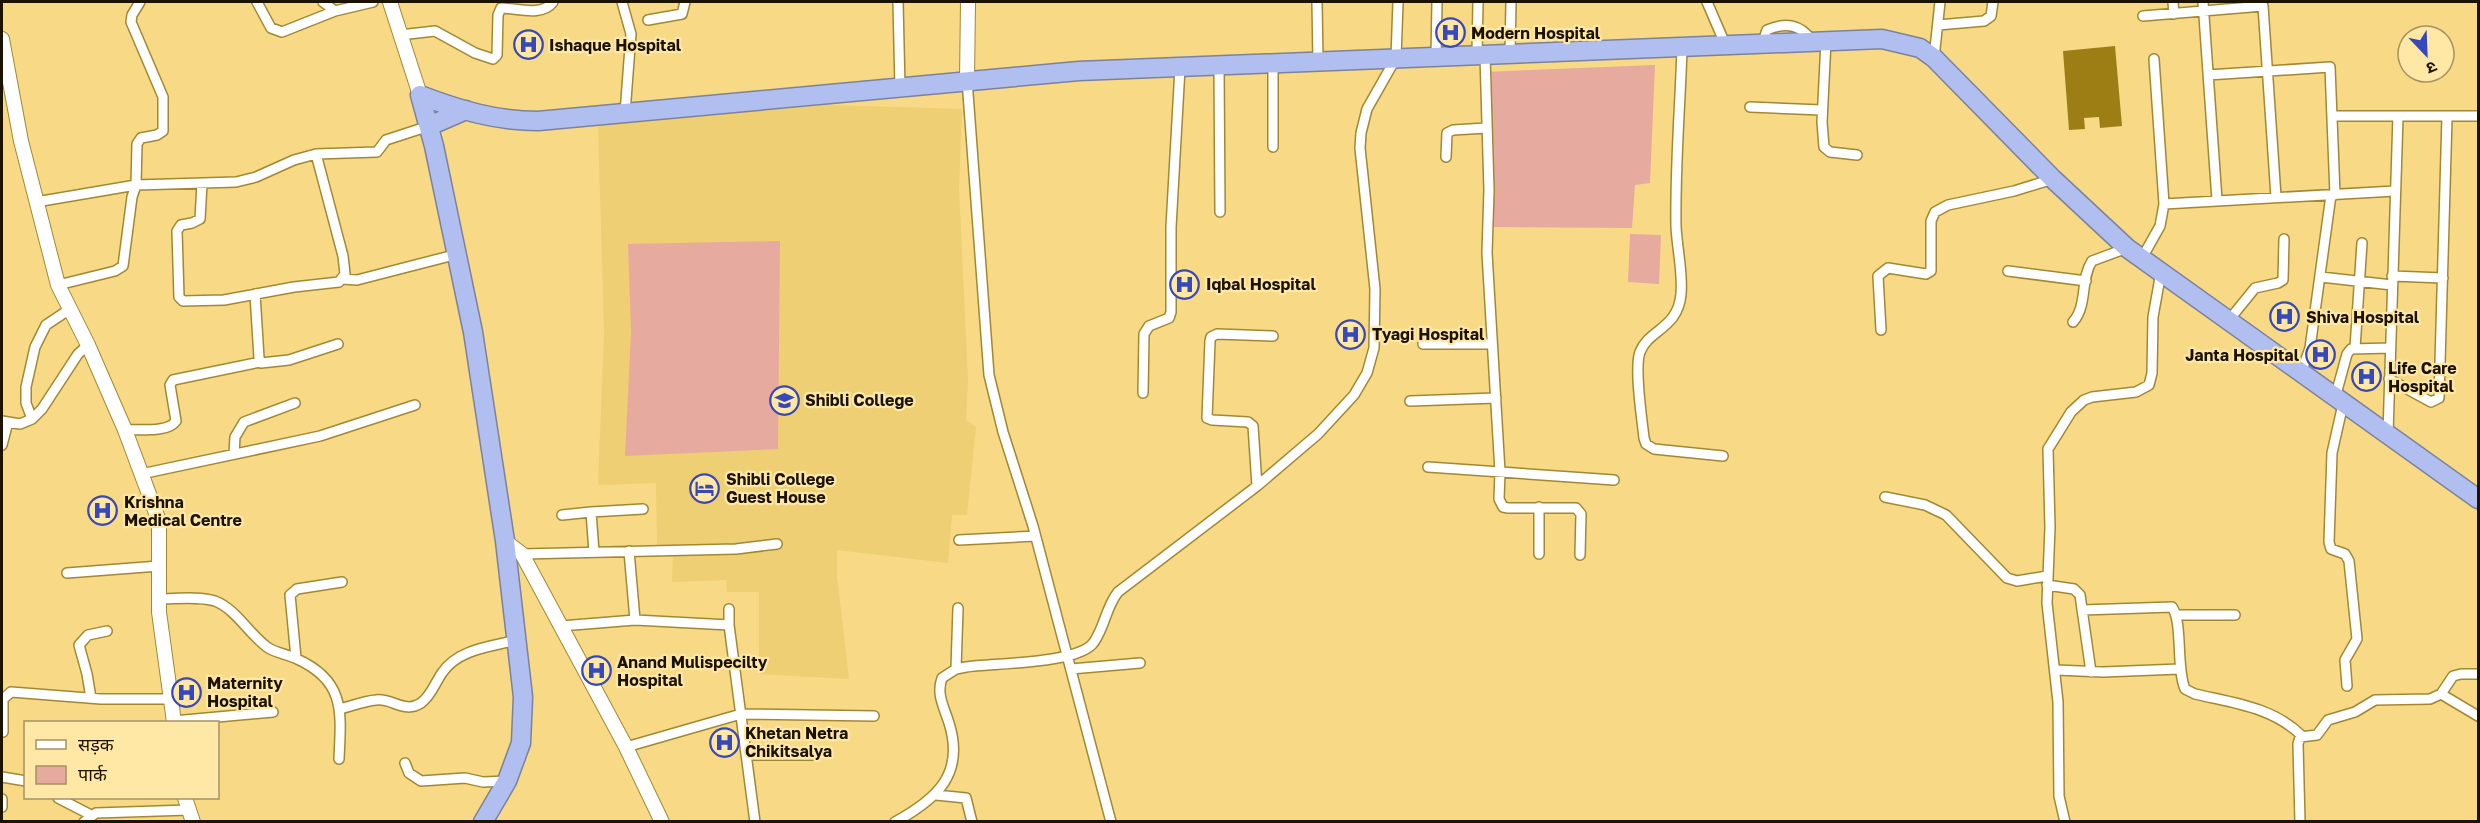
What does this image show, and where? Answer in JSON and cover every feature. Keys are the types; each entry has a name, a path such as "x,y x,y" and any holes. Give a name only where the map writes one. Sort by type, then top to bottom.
{"highway":[{"path":"420,94 466,110 513,121 538,121 1079,71 1682,49 1819,41 1882,39 1904,43 1920,48 1934,58 2053,179 2134,254 2478,499"},
{"path":"420,94 458,254 473,332 505,541 517,640 524,723 521,743 507,781 483,822"},
{"path":"429,126 466,110"}],"street":[{"path":"58,285 115,271 123,266 132,196 136,185 137,144 141,138 160,133 164,124 163,97 159,84 131,22 132,15 140,2"},
{"path":"257,2 263,17 271,28 282,32 335,11 373,2"},
{"path":"323,2 335,11"},
{"path":"390,2 420,94"},
{"path":"400,34 435,31 493,59 497,55 498,15 501,8 538,10 549,7 553,2"},
{"path":"622,2 631,34 625,113"},
{"path":"648,20 682,14 685,2"},
{"path":"898,2 900,88"},
{"path":"968,2 967,80 989,375 997,410 1035,536 1111,822"},
{"path":"1317,2 1318,63"},
{"path":"895,822 927,804 943,785 949,771 954,747 939,690 942,678 956,669 981,664 1068,657 1082,653 1094,642 1109,603 1118,592 1257,486 1338,414 1354,395 1371,363 1376,330 1375,289 1360,148 1361,133 1367,109 1396,58 1398,2"},
{"path":"1436,57 1437,2"},
{"path":"1478,2 1489,190 1487,253 1500,472 1499,499 1503,507 1570,507 1579,510 1580,555"},
{"path":"1510,54 1511,2"},
{"path":"1707,2 1726,46"},
{"path":"1934,58 1940,2"},
{"path":"1938,25 1984,21 1991,16 1993,2"},
{"path":"2173,2 2174,14"},
{"path":"2204,2 2217,200"},
{"path":"2143,16 2204,12 2263,4 2276,197"},
{"path":"2,39 21,141 58,285 88,345 125,430 159,520 159,599 174,721"},
{"path":"1819,41 1822,140 1827,151 1857,155"},
{"path":"1682,49 1676,226 1680,296 1678,309 1671,320 1644,345 1640,352 1638,370 1644,438 1646,444 1654,449 1723,456"},
{"path":"2073,322 2079,312 2092,261 2134,254 2160,226 2164,204 2154,59"},
{"path":"1272,64 1273,147"},
{"path":"1220,67 1220,212"},
{"path":"2208,75 2330,67 2333,195 2310,348 2301,374"},
{"path":"1143,393 1144,334 1149,326 1169,318 1171,312 1172,227 1180,68"},
{"path":"1750,107 1822,110"},
{"path":"2332,116 2478,116"},
{"path":"2388,434 2398,117"},
{"path":"2389,379 2431,402 2439,398 2447,117"},
{"path":"36,202 136,185 236,182 316,154 377,152 386,140 429,126"},
{"path":"1446,157 1447,133 1453,130 1486,128"},
{"path":"316,154 343,256 345,274 342,279"},
{"path":"1881,330 1878,276 1888,268 1926,274 1931,271 1931,221 1935,212 1948,205 2014,191 2053,179"},
{"path":"202,184 200,219 181,225 177,231 180,299 186,302 224,300 294,286 331,283 342,279 357,280 458,254"},
{"path":"2164,204 2395,191"},
{"path":"2229,320 2255,288 2283,280 2284,239"},
{"path":"2355,348 2362,243"},
{"path":"2008,271 2086,281"},
{"path":"2065,822 2059,796 2056,670 2048,623 2047,581 2050,527 2047,456 2050,443 2061,432 2071,412 2084,400 2136,392 2148,385 2152,373 2153,317 2160,272"},
{"path":"2321,277 2360,281 2443,278"},
{"path":"255,294 260,362"},
{"path":"32,419 26,403 26,387 35,347 46,325 70,309"},
{"path":"1257,486 1253,426 1248,422 1207,418 1210,341 1211,337 1217,334 1273,336"},
{"path":"125,430 166,428 174,424 176,420 170,386 173,380 260,362 266,364 289,360 338,344"},
{"path":"1423,344 1492,344"},
{"path":"2,445 5,422 20,424 32,419 42,409 78,354 88,345"},
{"path":"2348,686 2345,660 2357,639 2349,561 2345,554 2333,551 2329,542 2332,453 2347,354 2355,348 2390,348"},
{"path":"1410,401 1496,398"},
{"path":"234,454 235,437 244,422 295,403"},
{"path":"141,474 320,436 415,405"},
{"path":"1428,467 1614,480"},
{"path":"1885,497 1925,505 1946,515 2007,578 2017,581 2047,581 2077,591 2082,609 2091,672"},
{"path":"1539,507 1539,554"},
{"path":"562,515 643,509"},
{"path":"591,512 594,552"},
{"path":"959,540 1035,536"},
{"path":"505,541 522,554 626,747 662,822"},
{"path":"522,554 736,549 777,544"},
{"path":"629,550 635,620"},
{"path":"67,573 159,566"},
{"path":"296,658 290,595 297,589 342,582"},
{"path":"159,599 213,600 225,607 267,648 296,658 322,672 327,678 340,709 339,759"},
{"path":"2082,609 2167,606 2174,610 2180,669 2183,685 2188,692 2268,712 2290,725 2302,736 2317,735 2328,720 2355,712 2375,700 2430,699 2441,694 2453,676 2478,675"},
{"path":"729,609 729,625 755,822"},
{"path":"956,669 958,609"},
{"path":"2176,615 2235,615"},
{"path":"561,626 635,620 729,625"},
{"path":"91,698 79,645 88,635 107,631"},
{"path":"340,709 378,700 388,701 402,708 411,707 428,696 442,673 457,657 517,640"},
{"path":"1071,669 1140,663"},
{"path":"2056,670 2091,672 2180,669"},
{"path":"3,732 3,699 11,692 91,698 171,699"},
{"path":"2441,694 2478,717"},
{"path":"184,721 273,712"},
{"path":"626,747 741,714 874,716"},
{"path":"2300,822 2298,744 2302,736"},
{"path":"747,755 814,755"},
{"path":"405,763 412,777 421,781 465,778 483,782 507,781"},
{"path":"2,777 24,781"},
{"path":"936,795 966,798 972,822"},
{"path":"2,799 2,807"},
{"path":"59,799 87,818 189,808"}],"shaded area":[{"path":"2115,46 2122,126 2100,128 2099,117 2084,118 2085,129 2069,130 2063,51"},
{"name":"Shibli College","path":"829,105 962,109 959,189 968,380 966,420 976,427 967,515 952,515 948,563 837,550 837,576 849,679 759,674 759,592 727,592 726,580 672,582 673,554 657,545 656,483 598,485 604,332 598,124"}],"green space":[{"path":"1655,65 1650,183 1635,185 1632,228 1492,227 1484,72"},
{"path":"1630,234 1661,235 1659,284 1628,282"},
{"path":"780,241 778,449 625,456 631,331 628,244"}],"place":[{"name":"Modern Hospital","path":"1450,33"},
{"name":"Ishaque Hospital","path":"528,45"},
{"name":"Iqbal Hospital","path":"1185,284"},
{"name":"Shiva Hospital","path":"2285,317"},
{"name":"Tyagi Hospital","path":"1351,334"},
{"name":"Janta Hospital","path":"2320,355"},
{"name":"Life Care Hospital","path":"2367,377"},
{"name":"Shibli College","path":"784,400"},
{"name":"Shibli College Guest House","path":"705,488"},
{"name":"Krishna Medical Centre","path":"103,511"},
{"name":"Anand Mulispecilty Hospital","path":"596,671"},
{"name":"Maternity Hospital","path":"186,692"},
{"name":"Khetan Netra Chikitsalya","path":"724,742"}]}
